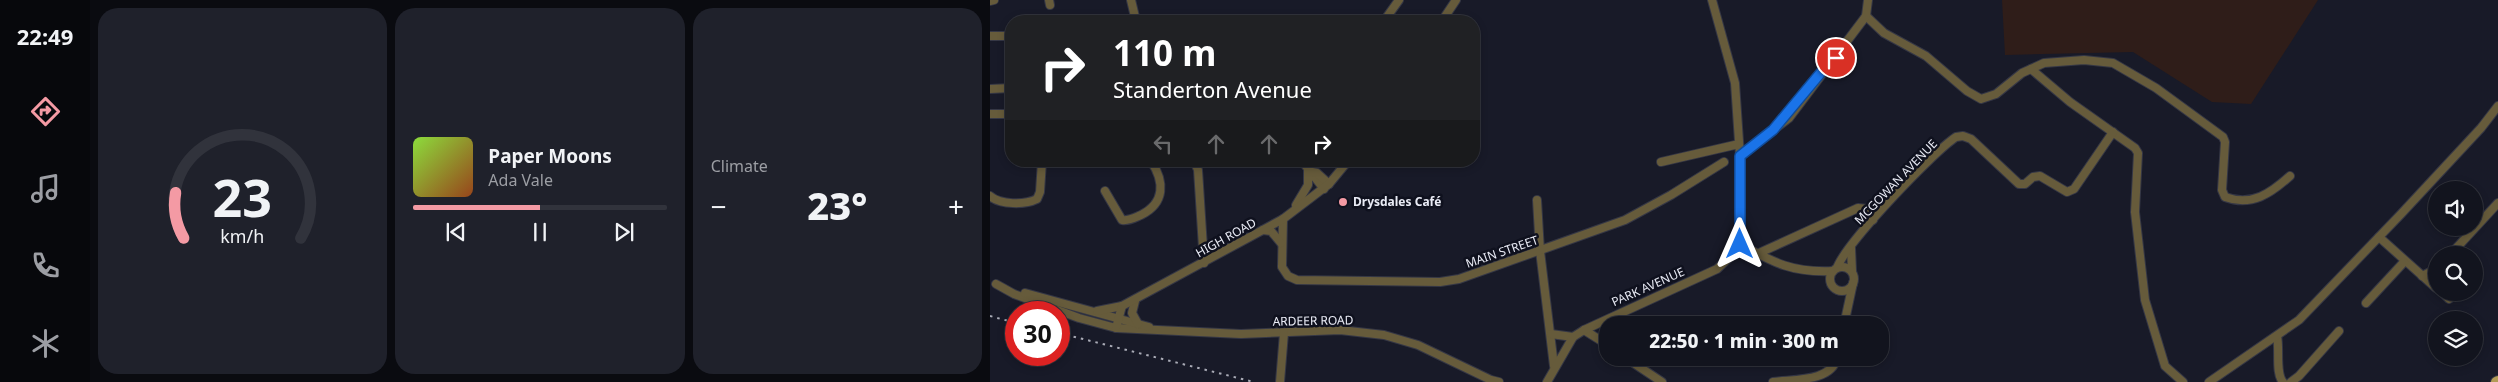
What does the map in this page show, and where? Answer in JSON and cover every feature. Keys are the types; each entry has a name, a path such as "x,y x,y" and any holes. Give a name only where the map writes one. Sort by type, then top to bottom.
{"street":[{"path":"990,1 994,0"},
{"path":"1131,0 1135,15"},
{"path":"1388,15 1399,0"},
{"path":"1446,15 1456,0"},
{"path":"1712,0 1734,82 1740,156 1740,244 1772,263 1809,271 1830,282 1834,288 1841,291 1850,300"},
{"path":"1740,156 1790,118 1866,16 1868,0"},
{"path":"1866,16 1884,33 1926,56 1977,98 1985,99 1996,94 2031,68 2044,63 2069,60 2100,61 2123,66 2223,137 2225,142 2222,190 2225,197 2239,199 2261,198 2290,176"},
{"path":"990,36 1005,36"},
{"path":"2031,68 2070,102 2114,132 2135,148 2138,153 2135,212 2145,300 2165,366 2184,382"},
{"path":"990,89 1005,88"},
{"path":"2209,382 2277,336 2310,309 2481,128 2498,106"},
{"path":"990,114 1005,114"},
{"name":"MCGOWAN AVENUE","path":"1837,267 1873,220 1926,164 1956,137 1963,136 1971,139 2019,184 2026,184 2035,176 2040,176 2067,192 2074,188 2114,132"},
{"path":"1661,162 1739,144"},
{"name":"MAIN STREET","path":"1281,243 1281,258 1284,272 1297,280 1440,282 1459,279 1540,252 1644,211 1724,162"},
{"path":"990,196 1000,201 1021,203 1037,199 1040,192 1042,167"},
{"path":"1105,191 1122,220 1128,220 1147,212 1154,206 1162,188 1155,167"},
{"path":"1197,167 1204,263"},
{"path":"1307,167 1318,173 1326,187"},
{"name":"HIGH ROAD","path":"1080,310 1101,311 1135,301 1283,219 1326,187 1343,167"},
{"path":"1294,209 1308,185 1310,170"},
{"path":"1537,200 1540,252 1554,367"},
{"path":"2458,246 2498,203"},
{"path":"1757,254 1858,208 1866,209 1873,220"},
{"path":"1281,243 1283,219"},
{"path":"1263,230 1272,231 1281,243"},
{"path":"2379,238 2428,281"},
{"name":"PARK AVENUE","path":"1547,380 1573,337 1584,330 1717,269 1732,256 1740,244"},
{"path":"1846,316 1853,283 1851,248"},
{"path":"1809,271 1837,267 1852,262"},
{"path":"2366,303 2404,262"},
{"path":"1837,267 1847,268 1852,271"},
{"path":"1830,282 1837,267"},
{"path":"2422,276 2428,273"},
{"name":"ARDEER ROAD","path":"993,283 1080,310 1155,329"},
{"name":"ARDEER ROAD","path":"993,283 1014,294 1079,318 1116,328 1221,333 1284,333 1340,330 1384,335 1425,348 1494,381"},
{"path":"1841,291 1849,288 1853,283"},
{"path":"1135,301 1132,313 1138,324"},
{"path":"1116,328 1122,306"},
{"path":"1584,330 1599,340"},
{"path":"2291,382 2300,376 2339,331"},
{"path":"1280,382 1284,333"},
{"path":"1551,334 1573,337"},
{"path":"2277,336 2280,352 2278,376 2283,382"},
{"path":"1638,366 1662,382"},
{"path":"1772,382 1822,376 1832,370 1834,366"}],"shaded area":[{"path":"2002,0 2318,0 2251,104 2212,102 2133,52 2005,55"}],"railway":[{"path":"990,316 1005,320"},
{"path":"1070,336 1254,382"}],"place":[{"name":"Drysdales Café","path":"1343,202"}],"route":[{"path":"1740,244 1740,156 1773,130 1838,52 1836,58"}]}
